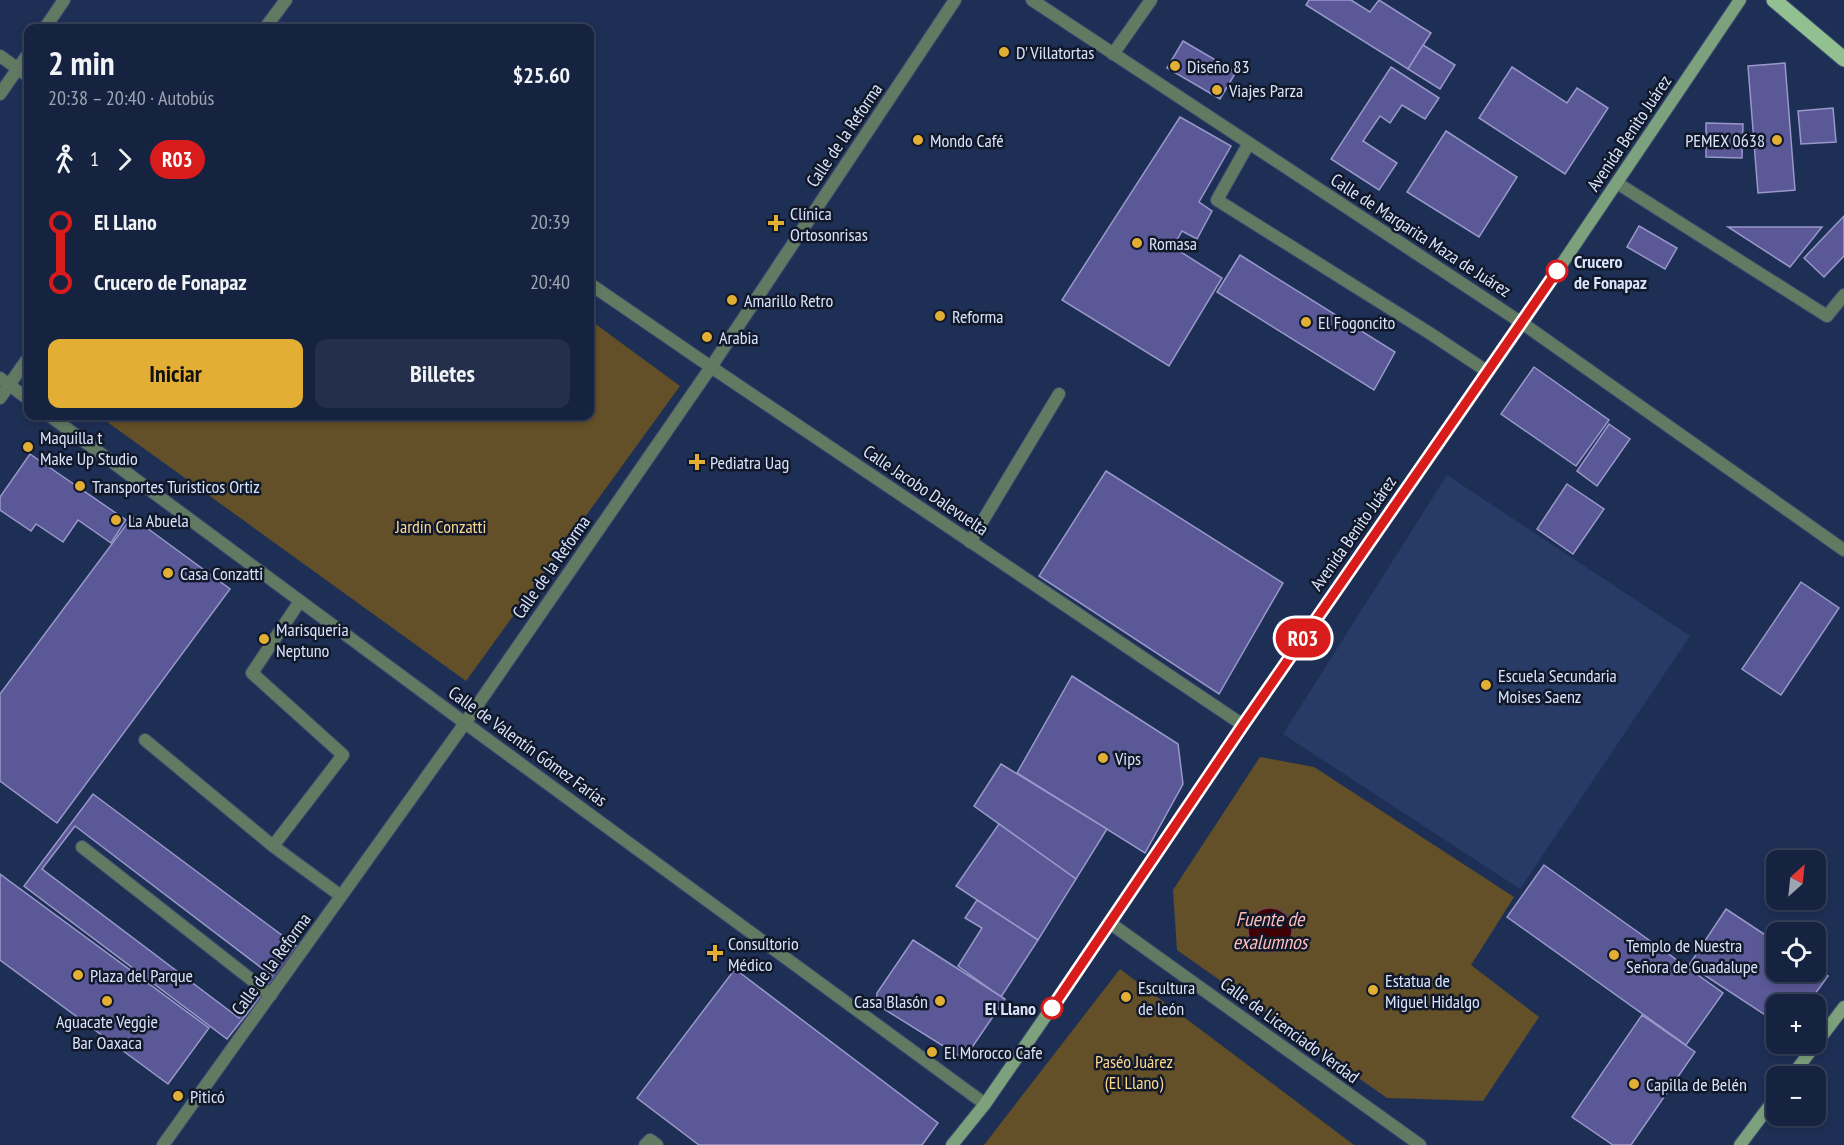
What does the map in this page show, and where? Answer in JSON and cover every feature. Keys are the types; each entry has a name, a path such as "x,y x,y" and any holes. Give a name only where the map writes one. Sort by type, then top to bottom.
{"main road":[{"name":"Avenida Benito Juárez","path":"952,1145 985,1104 1110,923 1243,725 1522,324 1740,0"},
{"path":"1774,0 1844,59"},
{"path":"1799,1066 1844,1007"},
{"path":"1740,1145 1766,1110"}],"street":[{"path":"48,24 64,0"},
{"path":"268,24 286,0"},
{"name":"Calle de la Reforma","path":"163,1145 465,723 711,367 955,0"},
{"name":"Calle de Margarita Maza de Juárez","path":"1032,0 1522,324 1844,550"},
{"path":"1113,54 1150,0"},
{"path":"0,56 24,72 0,94"},
{"path":"1249,143 1217,200 1488,372"},
{"path":"1617,183 1827,316 1844,295"},
{"name":"Calle Jacobo Dalevuelta","path":"594,287 1243,725"},
{"path":"0,398 5,382 24,362"},
{"path":"5,382 24,396"},
{"path":"970,542 1059,394"},
{"name":"Calle de Valentín Gómez Farías","path":"55,420 985,1104"},
{"path":"273,846 343,754 252,673 300,601"},
{"path":"146,740 273,846 341,896"},
{"path":"82,847 270,995"},
{"name":"Calle de Licenciado Verdad","path":"1110,923 1420,1145"},
{"path":"645,1145 650,1140 657,1145"}],"shaded area":[{"name":"Escuela Secundaria Moises Saenz","path":"1447,475 1690,636 1520,889 1283,734"}],"green space":[{"name":"Jardín Conzatti","path":"594,323 680,386 466,681 105,420 594,420"},
{"path":"1260,757 1314,767 1514,897 1471,965 1539,1017 1483,1101 1387,1098 1177,950 1173,890"},
{"name":"Paséo Juárez (El Llano)","path":"1120,969 1354,1145 984,1145"}],"water":[{"name":"Fuente de exalumnos","path":"1270,908 1285,915 1292,930 1285,945 1270,952 1255,945 1248,930 1255,915"}],"building":[{"path":"1309,0 1351,0 1370,12 1379,0 1431,33 1408,69 1306,5"},
{"path":"1183,41 1236,72 1220,99 1167,68"},
{"path":"1423,45 1455,65 1440,89 1408,69"},
{"path":"1785,63 1795,190 1758,193 1748,66"},
{"path":"1391,67 1439,98 1425,119 1402,105 1390,123 1380,116 1363,141 1397,163 1379,190 1331,159"},
{"path":"1512,67 1567,103 1577,88 1608,108 1565,174 1479,118"},
{"path":"1833,108 1836,142 1801,144 1798,111"},
{"name":"Romasa","path":"1180,117 1231,146 1199,202 1212,211 1197,239 1182,231 1173,247 1222,278 1169,366 1062,300"},
{"path":"1706,123 1743,124 1742,158 1706,157"},
{"path":"1446,131 1517,177 1479,237 1407,192"},
{"path":"1844,216 1844,256 1824,277 1804,258"},
{"path":"1639,226 1677,248 1665,269 1627,247"},
{"path":"1728,227 1822,227 1790,267"},
{"name":"El Fogoncito","path":"1240,255 1395,352 1374,390 1217,292"},
{"path":"1534,367 1609,420 1576,466 1501,414"},
{"path":"1609,424 1630,439 1597,486 1577,471"},
{"path":"30,454 126,520 111,543 78,520 63,542 36,524 31,531 0,510 0,497"},
{"path":"1106,471 1283,583 1219,694 1039,576"},
{"path":"1567,484 1604,509 1573,554 1537,529"},
{"path":"132,517 230,589 57,823 0,781 0,694"},
{"path":"1801,582 1839,608 1781,695 1742,669"},
{"name":"Vips","path":"1072,676 1178,744 1183,784 1145,853 1017,773"},
{"path":"1001,764 1107,829 1076,879 974,806"},
{"path":"93,794 299,948 227,1039 24,886","holes":["75,826 272,976 239,1018 42,869"]},
{"path":"999,824 1076,879 1038,940 956,886"},
{"name":"Templo de Nuestra Señora de Guadalupe","path":"1544,865 1723,993 1686,1045 1507,917"},
{"name":"Plaza del Parque","path":"0,874 209,1028 168,1084 0,960"},
{"path":"977,900 1038,940 1001,997 958,966 982,928 965,918"},
{"path":"1726,909 1766,935 1766,982 1824,982 1815,994 1766,994 1766,1015 1689,965"},
{"name":"Casa Blasón","path":"913,940 1005,999 964,1059 876,1004 877,993"},
{"path":"735,969 938,1123 922,1145 699,1145 637,1098"},
{"name":"Capilla de Belén","path":"1642,1015 1695,1052 1631,1145 1613,1145 1572,1117"}],"bus line":[{"name":"R03","path":"1052,1008 1243,725 1557,271"}],"place":[{"name":"D' Villatortas","path":"1004,52"},
{"name":"Diseño 83","path":"1175,66"},
{"name":"Viajes Parza","path":"1217,90"},
{"name":"Mondo Café","path":"918,140"},
{"name":"PEMEX 0638","path":"1777,140"},
{"name":"Clínica Ortosonrisas","path":"776,223"},
{"name":"Romasa","path":"1137,243"},
{"name":"Crucero de Fonapaz","path":"1557,271"},
{"name":"Amarillo Retro","path":"732,300"},
{"name":"Reforma","path":"940,316"},
{"name":"El Fogoncito","path":"1306,322"},
{"name":"Arabia","path":"707,337"},
{"name":"Maquilla t Make Up Studio","path":"28,447"},
{"name":"Pediatra Uag","path":"697,462"},
{"name":"Transportes Turisticos Ortiz","path":"80,486"},
{"name":"La Abuela","path":"116,520"},
{"name":"Casa Conzatti","path":"168,573"},
{"name":"Marisqueria Neptuno","path":"264,639"},
{"name":"Escuela Secundaria Moises Saenz","path":"1486,685"},
{"name":"Vips","path":"1103,758"},
{"name":"Consultorio Médico","path":"715,953"},
{"name":"Templo de Nuestra Señora de Guadalupe","path":"1614,955"},
{"name":"Plaza del Parque","path":"78,975"},
{"name":"Estatua de Miguel Hidalgo","path":"1373,990"},
{"name":"Escultura de león","path":"1126,997"},
{"name":"Aguacate Veggie Bar Oaxaca","path":"107,1001"},
{"name":"Casa Blasón","path":"940,1001"},
{"name":"El Llano","path":"1052,1008"},
{"name":"El Morocco Cafe","path":"932,1052"},
{"name":"Capilla de Belén","path":"1634,1084"},
{"name":"Piticó","path":"178,1096"}]}
